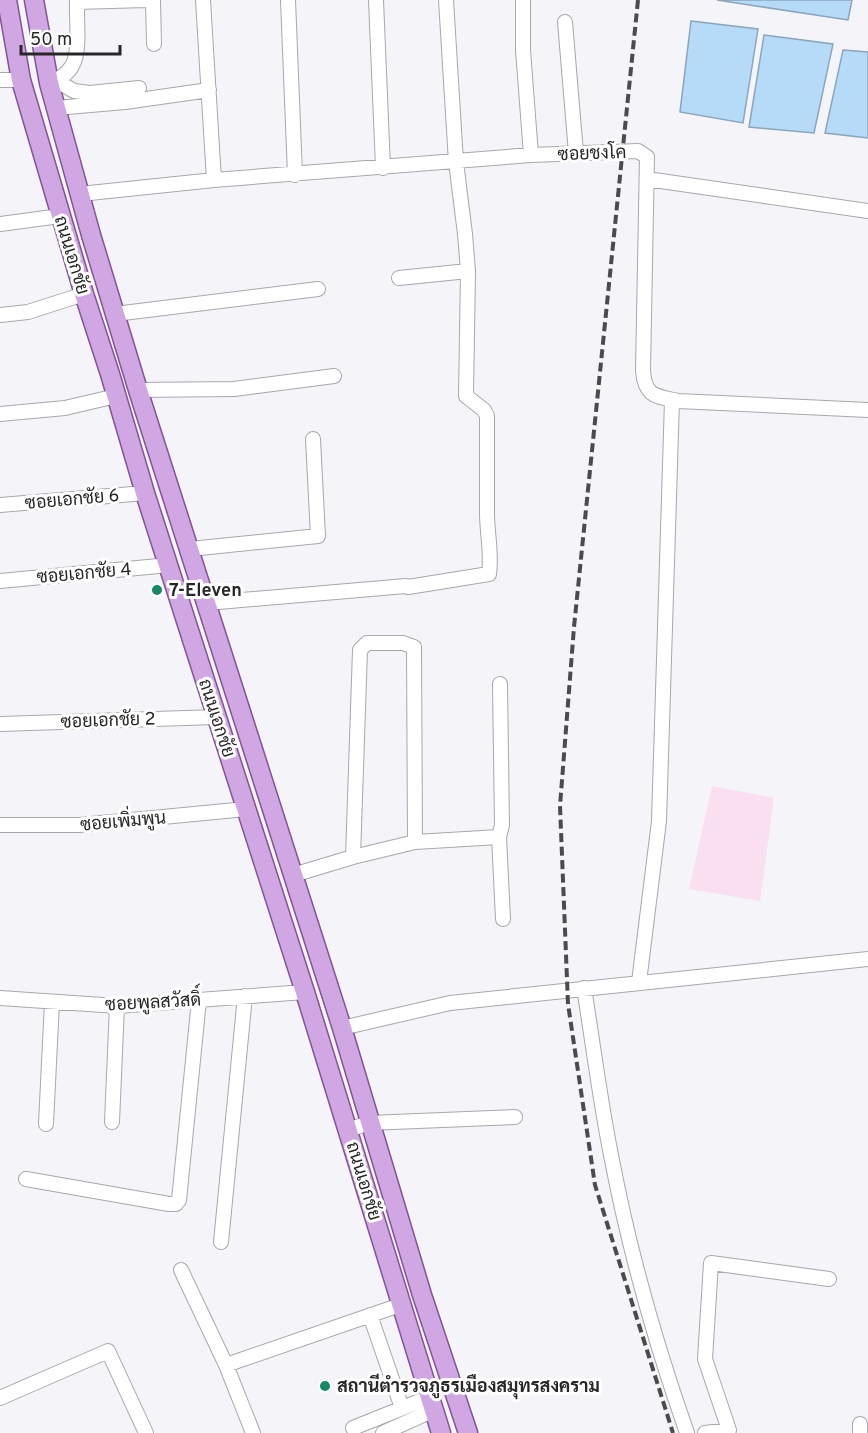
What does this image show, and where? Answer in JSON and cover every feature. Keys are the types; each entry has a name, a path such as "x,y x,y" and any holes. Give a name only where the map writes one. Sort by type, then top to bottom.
{"main road":[{"name":"ถนนเอกชัย","path":"7,0 21,80 60,216 145,493 403,1304 441,1433"},
{"name":"ถนนเอกชัย","path":"34,0 56,108 138,390 342,1028 422,1295 468,1433"}],"street":[{"path":"52,82 64,75 75,58 77,1 146,0"},
{"path":"153,0 153,44"},
{"path":"203,0 214,180"},
{"path":"288,0 295,175"},
{"path":"376,0 383,168"},
{"path":"207,603 408,587 489,573 491,559 487,515 489,489 486,416 484,410 466,396 468,271 456,162 446,0"},
{"path":"523,0 523,50 531,155"},
{"path":"566,22 576,153"},
{"path":"0,80 21,80"},
{"path":"52,82 74,91 90,93 139,88"},
{"path":"56,108 125,102 209,90"},
{"name":"ซอยชงโค","path":"80,194 214,180 531,155 639,151 647,157 644,385 653,395 672,400 868,410"},
{"path":"646,179 868,211"},
{"path":"0,225 60,216"},
{"path":"399,278 468,271"},
{"path":"115,314 318,289"},
{"path":"0,315 28,312 84,294"},
{"path":"138,390 234,389 334,376"},
{"path":"0,414 65,408 116,396"},
{"path":"639,982 659,821 672,400"},
{"path":"190,549 318,536 313,439"},
{"name":"ซอยเอกชัย 6","path":"0,505 145,493"},
{"name":"ซอยเอกชัย 4","path":"0,581 169,565"},
{"path":"353,857 360,650 367,643 403,643 414,647 415,842"},
{"path":"500,684 502,825 499,837 503,919"},
{"name":"ซอยเอกชัย 2","path":"0,724 216,717"},
{"name":"ซอยเพิ่มพูน","path":"0,825 81,825 246,809"},
{"path":"293,875 415,842 499,837"},
{"path":"342,1028 450,1003 868,959"},
{"path":"584,988 611,1156 636,1265 660,1355 687,1433"},
{"name":"ซอยพูลสวัสดิ์","path":"0,998 117,1006 305,992"},
{"path":"221,1242 245,996"},
{"path":"26,1179 176,1204 179,1200 199,1000"},
{"path":"46,1124 52,1002"},
{"path":"112,1122 117,1006"},
{"path":"348,1130 369,1123 515,1118"},
{"path":"705,1433 729,1430 705,1359 711,1263 829,1279"},
{"path":"181,1270 226,1365 253,1433"},
{"path":"226,1365 403,1304"},
{"path":"370,1316 402,1408"},
{"path":"0,1398 108,1351 146,1433"},
{"path":"353,1428 402,1408 432,1404"},
{"path":"382,1433 432,1404"}],"shaded area":[{"path":"712,786 774,798 760,901 689,889"}],"water":[{"path":"717,0 852,0 848,20"},
{"path":"691,21 758,29 743,123 680,112"},
{"path":"764,35 833,44 814,133 749,127"},
{"path":"843,50 868,52 868,138 825,133"}],"railway":[{"path":"638,0 574,627 560,806 568,1004 595,1185 673,1433"}],"place":[{"name":"7-Eleven","path":"157,590"},
{"name":"สถานีตำรวจภูธรเมืองสมุทรสงคราม","path":"325,1386"}]}
